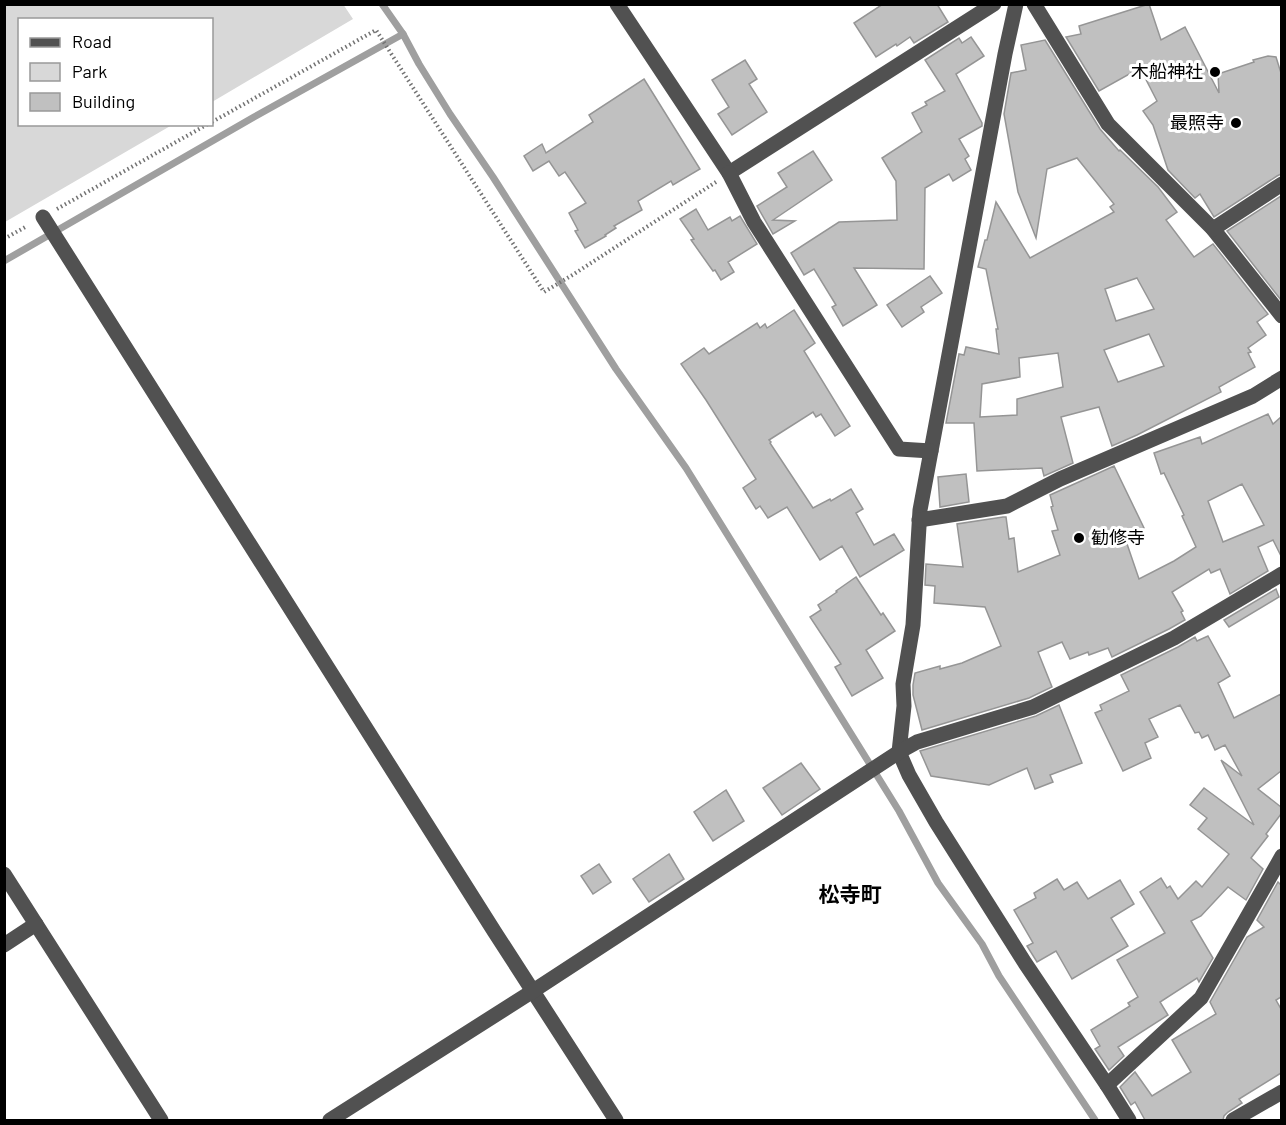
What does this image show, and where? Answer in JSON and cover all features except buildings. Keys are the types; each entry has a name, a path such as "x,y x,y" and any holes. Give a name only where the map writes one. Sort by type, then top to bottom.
{"street":[{"path":"617,4 729,173 754,222 899,449 931,451"},
{"path":"729,173 994,4"},
{"path":"1016,4 920,510 913,625 903,684 904,706 899,752 909,776 936,822 1025,963 1129,1120"},
{"path":"1034,4 1108,124 1213,230 1281,316"},
{"path":"1213,230 1281,184"},
{"path":"49,228 616,1120"},
{"path":"919,520 1007,506 1060,479 1253,396 1281,378"},
{"path":"330,1120 533,991 899,752 917,742 1033,707 1174,638 1281,574"},
{"path":"1107,1085 1201,998 1281,856"},
{"path":"4,874 161,1120"},
{"path":"4,945 36,924"},
{"path":"1233,1120 1281,1092"}],"path":[{"path":"213,122 376,30 544,292 729,173"},
{"path":"4,239 49,228 207,126"}],"green space":[{"path":"343,4 353,19 213,101 213,18 18,18 18,126 170,126 5,222 5,5"}],"waterway":[{"path":"382,4 403,34 450,114 616,369 686,468 899,811 938,883 982,944 999,976 1095,1120"},
{"path":"4,261 403,34"}],"place":[{"name":"木船神社","path":"1215,72"},
{"name":"最照寺","path":"1236,123"},
{"name":"勧修寺","path":"1079,538"}],"district":[{"name":"松寺町","path":"850,895"}]}
